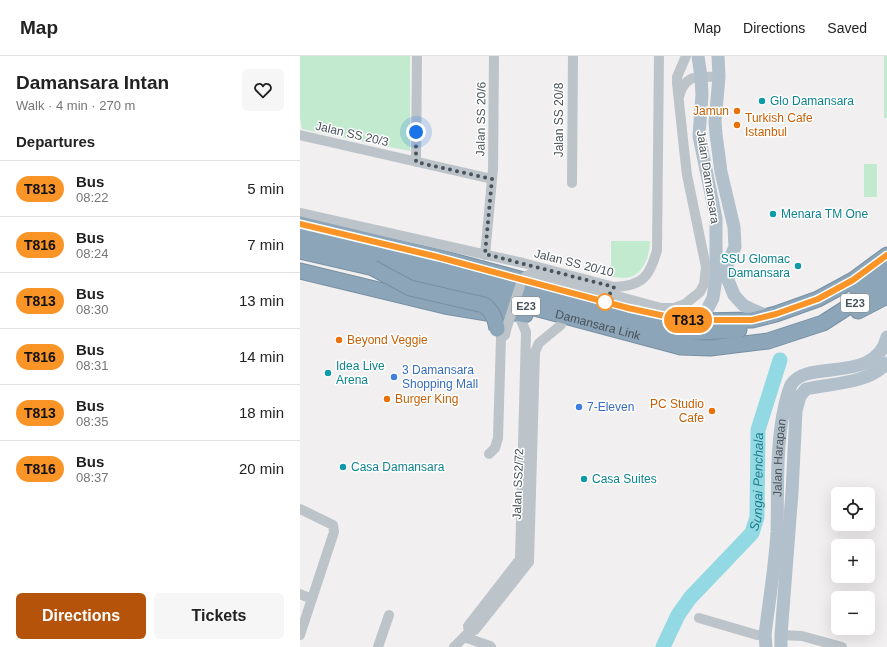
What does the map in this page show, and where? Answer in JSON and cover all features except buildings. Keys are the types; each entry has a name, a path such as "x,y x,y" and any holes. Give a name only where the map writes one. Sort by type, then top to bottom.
{"highway":[{"path":"300,224 438,257 628,308 674,318 698,320 735,321 752,320 770,316 818,299 853,280 887,255"},
{"name":"Damansara Link","path":"300,239 449,279 679,333 762,328 809,313 887,269"},
{"name":"Damansara Link","path":"300,251 373,268 449,279 604,326 681,347 710,348 768,341 823,323 887,282"},
{"path":"373,268 410,288 484,305 495,317 498,333 501,338"},
{"path":"300,271 445,306 487,313 505,311 518,313 561,325 594,329 604,326"},
{"path":"823,323 860,310 885,299"}],"main road":[{"name":"Jalan Damansara","path":"674,318 694,318 703,314 713,298 716,278 716,218 699,136 702,95 698,56"},
{"name":"Jalan Damansara","path":"718,56 719,77 715,122 716,134 721,172 734,227 735,248 727,266"},
{"path":"716,218 720,230 723,254 727,266 728,280 734,295 743,305 770,316"},
{"name":"Jalan Harapan","path":"765,641 776,534 780,432 785,403 792,384 797,378 808,373 843,369 872,358 882,351 887,337"},
{"path":"781,641 792,492 794,432 796,411 800,396 806,389 861,378 887,364"}],"street":[{"path":"416,162 417,56"},
{"name":"Jalan SS 20/6","path":"485,254 492,179 495,99 494,56"},
{"name":"Jalan SS 20/8","path":"572,183 573,56"},
{"name":"Jalan SS 20/10","path":"300,213 485,254 614,287 628,286 639,282 649,272 656,250 659,56"},
{"path":"489,454 496,448 498,438 501,338 506,330 521,283 525,277 530,274 540,275 661,308 674,308 685,304 700,292 704,284 706,267 687,175 678,101 677,77 686,56"},
{"path":"678,101 682,87 686,81 701,77 719,77"},
{"name":"Jalan SS 20/3","path":"300,135 492,179"},
{"path":"542,286 548,270"},
{"name":"Jalan SS2/72","path":"507,583 520,559 526,332 518,313"},
{"name":"Jalan SS2/72","path":"454,647 466,634 475,630 484,613 507,583 529,562 535,352 539,343 561,325"},
{"path":"300,509 333,525 334,532 300,635"},
{"path":"300,594 312,599"},
{"path":"378,647 389,615"},
{"path":"699,618 757,635 765,641"},
{"path":"466,634 491,647"},
{"path":"781,641 802,636 842,647"}],"green space":[{"path":"300,56 410,56 410,151 302,129 300,118"},
{"path":"884,56 887,56 887,118 884,118"},
{"path":"864,164 877,164 877,197 864,197"},
{"path":"611,241 650,241 649,252 639,272 628,278 611,277"}],"waterway":[{"name":"Sungai Penchala","path":"663,647 678,615 690,598 752,533 757,517 758,430 780,360"}],"bus line":[{"name":"T813","path":"300,224 438,257 646,313 674,318 698,320 752,320 776,314 818,299 853,280 887,255"}],"place":[{"name":"Glo Damansara","path":"762,101"},
{"name":"Jamun","path":"737,111"},
{"name":"Turkish Cafe Istanbul","path":"737,125"},
{"name":"Menara TM One","path":"773,214"},
{"name":"SSU Glomac Damansara","path":"798,266"},
{"name":"Beyond Veggie","path":"339,340"},
{"name":"Idea Live Arena","path":"328,373"},
{"name":"3 Damansara Shopping Mall","path":"394,377"},
{"name":"Burger King","path":"387,399"},
{"name":"7-Eleven","path":"579,407"},
{"name":"PC Studio Cafe","path":"712,411"},
{"name":"Casa Damansara","path":"343,467"},
{"name":"Casa Suites","path":"584,479"}],"route":[{"path":"416,132 416,162 492,179 485,254 614,287 605,302"}]}
